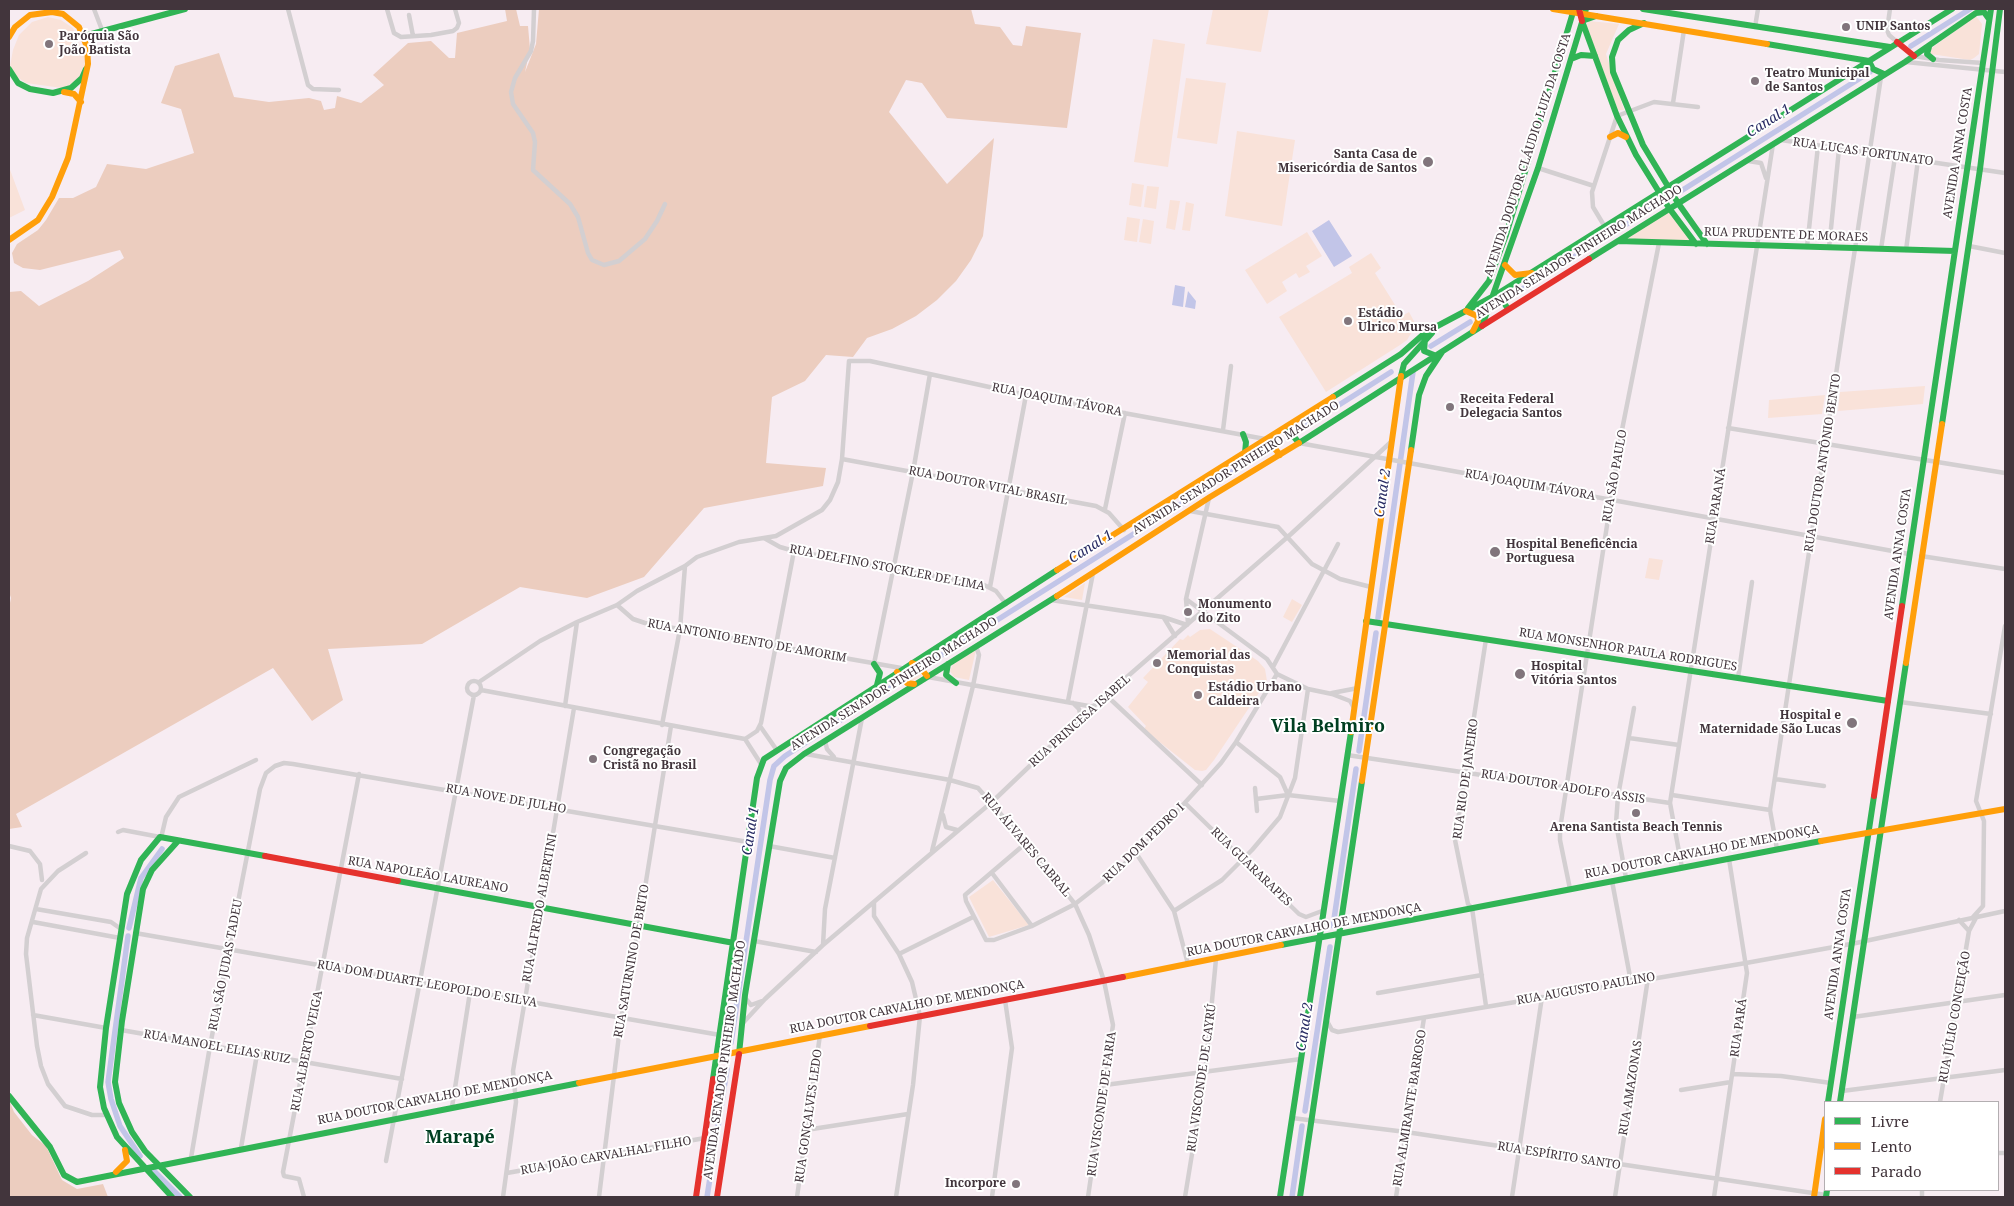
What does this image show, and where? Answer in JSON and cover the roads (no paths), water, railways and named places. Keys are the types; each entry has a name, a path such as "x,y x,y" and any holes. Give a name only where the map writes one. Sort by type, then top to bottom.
{"main road":[{"path":"84,36 158,12 185,9"},
{"path":"1553,9 1580,11 1596,16 1645,22 1869,61 1873,69 1883,75"},
{"name":"AVENIDA SENADOR PINHEIRO MACHADO","path":"696,1197 761,764 776,750 904,667 1124,531 1401,354 1426,332 1502,292 1952,9"},
{"name":"AVENIDA ANNA COSTA","path":"1840,1101 1864,940 1888,701 1991,9"},
{"name":"AVENIDA ANNA COSTA","path":"1828,1101 1851,944 1900,702 1969,246 2000,9"},
{"path":"1645,22 1646,10 1890,47"},
{"name":"AVENIDA DOUTOR CLÁUDIO LUIZ DA COSTA","path":"1482,326 1538,168 1582,21 1580,11"},
{"name":"AVENIDA DOUTOR CLÁUDIO LUIZ DA COSTA","path":"1465,312 1489,281 1580,11"},
{"path":"9,37 14,27 29,12 62,14 72,19 84,36 87,66 68,158 52,197 38,220 9,240"},
{"path":"1905,61 1911,54 1932,44 1978,12 1986,13 1989,20"},
{"path":"1596,16 1582,21 1617,116 1669,208 1696,244"},
{"path":"1645,22 1630,30 1618,40 1612,58 1613,72 1643,145 1678,203 1708,244"},
{"path":"1897,42 1911,54"},
{"path":"1932,44 1926,52 1933,60"},
{"path":"1571,59 1581,54 1594,56"},
{"name":"AVENIDA SENADOR PINHEIRO MACHADO","path":"717,1197 739,1051 745,995 769,846 782,773 792,762 926,676 1051,600 1210,496 1280,455 1434,355 1905,61"},
{"path":"64,92 77,83 87,66"},
{"path":"9,72 18,83 30,90 74,94 81,102"},
{"path":"1610,137 1620,133 1629,140"},
{"name":"RUA PRUDENTE DE MORAES","path":"1617,241 1955,251"},
{"path":"1505,265 1514,275 1532,273"},
{"path":"1502,292 1501,298 1508,309"},
{"path":"1465,312 1477,316 1478,322 1473,331"},
{"path":"1280,1197 1322,912 1358,688 1370,587 1391,460 1401,376 1404,364 1426,337 1440,326"},
{"path":"1426,337 1423,347 1427,354 1434,355"},
{"path":"1300,1197 1366,758 1406,463 1419,394 1426,376 1444,349"},
{"path":"1286,427 1299,443"},
{"path":"1243,434 1246,442 1245,453"},
{"path":"1267,439 1280,455"},
{"path":"1910,554 1921,556"},
{"name":"RUA MONSENHOR PAULA RODRIGUES","path":"1366,621 1888,701"},
{"path":"912,663 919,666 926,676"},
{"path":"948,663 946,673 956,683"},
{"path":"874,664 880,674 877,685"},
{"path":"897,672 908,684 916,683"},
{"name":"RUA DOUTOR CARVALHO DE MENDONÇA","path":"9,1096 18,1110 50,1147 64,1176 77,1182 158,1164 614,1074 717,1056 1216,959 1339,933 1874,831 2005,810"},
{"path":"114,1174 127,1161 127,1155 107,1115 100,1086 106,1028 121,929 133,877 146,853 161,837"},
{"name":"RUA NAPOLEÃO LAUREANO","path":"161,837 734,943"},
{"path":"178,841 159,860 147,879 135,933 116,1077 117,1098 132,1132 158,1164 190,1197"},
{"path":"121,929 135,933"},
{"path":"1814,1195 1824,1126"},
{"path":"122,1145 173,1197 182,1189"}],"street":[{"path":"94,9 102,30"},
{"path":"288,9 308,85 314,89 338,90"},
{"path":"387,9 394,33 401,37 453,31 457,28 455,9"},
{"path":"534,9 531,51 515,78 511,92 514,104 533,133 536,142 533,170 570,204 578,216 588,253 592,260 604,265 619,261 645,239 665,204"},
{"path":"1755,28 1758,9"},
{"path":"1890,9 1887,30 1889,35 1897,42"},
{"path":"409,15 413,36"},
{"path":"1673,103 1684,30"},
{"path":"1911,54 1933,60 1982,66 2005,72"},
{"path":"1905,61 1982,66"},
{"name":"RUA DOUTOR ANTÔNIO BENTO","path":"1777,849 1770,810 1883,75"},
{"path":"1605,227 1593,207 1594,186 1617,116 1650,102 1673,103 1698,108"},
{"name":"RUA LUCAS FORTUNATO","path":"1780,140 2005,173"},
{"name":"RUA PARANÁ","path":"1682,868 1670,804 1773,144"},
{"path":"1807,247 1818,146"},
{"path":"1829,248 1839,149"},
{"path":"1881,249 1895,157"},
{"path":"1906,250 1918,160"},
{"path":"1745,161 1761,163 1767,184"},
{"path":"1538,168 1594,186"},
{"name":"RUA SÃO PAULO","path":"1570,889 1559,835 1610,500 1659,242"},
{"path":"1969,246 2005,253"},
{"name":"RUA JOAQUIM TÁVORA","path":"842,459 849,362 870,362 1026,395 1267,439"},
{"path":"1223,430 1231,366"},
{"path":"874,664 913,472 930,374"},
{"path":"990,587 1026,395"},
{"path":"1124,531 1105,509 1125,413"},
{"path":"1728,428 2005,473"},
{"name":"RUA PRINCESA ISABEL","path":"742,1025 765,999 823,945 992,802 1082,717 1392,441"},
{"name":"RUA JOAQUIM TÁVORA","path":"1299,443 1910,554"},
{"path":"474,695 468,691 468,686 473,681 479,682 521,652 577,622 617,605 637,591 685,566 697,557 739,542 776,536 822,510 835,492 842,459"},
{"name":"RUA DOUTOR VITAL BRASIL","path":"842,459 1105,509"},
{"path":"1051,600 1163,617 1187,625 1186,599 1210,496"},
{"path":"1188,510 1206,515 1274,525 1282,530 1305,558 1324,572 1354,584 1370,587"},
{"name":"RUA DELFINO STOCKLER DE LIMA","path":"763,537 780,547 794,551 990,587 1006,604"},
{"path":"1274,667 1338,544"},
{"path":"745,739 760,726 794,551"},
{"path":"1921,556 2005,569"},
{"path":"662,725 680,629 685,566"},
{"path":"1070,702 1093,573"},
{"path":"1738,678 1752,582"},
{"path":"1186,599 1267,660 1274,667 1277,674 1308,689 1332,694 1350,701 1354,709"},
{"name":"RUA ANTONIO BENTO DE AMORIM","path":"617,605 633,619 874,664 904,667"},
{"path":"1163,617 1171,626 1175,636"},
{"path":"565,706 577,622"},
{"path":"1995,913 1983,906 1984,821 1976,802 2005,626"},
{"name":"RUA RIO DE JANEIRO","path":"1486,639 1456,840 1468,904 1472,908 1486,1006"},
{"path":"932,852 973,686 979,655 976,646"},
{"name":"RUA ANTONIO BENTO DE AMORIM","path":"882,665 897,672"},
{"path":"1998,668 2005,669"},
{"name":"RUA DOM PEDRO I","path":"973,917 984,938 989,940 1032,926 1075,904 1102,884 1136,853 1202,785 1236,742 1277,674"},
{"path":"926,676 1094,707"},
{"path":"479,682 481,690"},
{"path":"1332,694 1358,688"},
{"path":"1174,911 1222,880 1276,823 1295,778 1308,689"},
{"path":"386,1161 474,695 481,690 745,739 761,764"},
{"path":"1107,696 1202,785"},
{"path":"1070,702 1079,709 1082,717"},
{"path":"1900,702 1991,714"},
{"name":"RUA ALFREDO ALBERTINI","path":"503,1197 516,1102 513,1071 523,1001 559,809 574,708"},
{"path":"1626,878 1616,823 1618,796 1634,708"},
{"path":"823,945 824,918 862,717"},
{"name":"RUA SATURNINO DE BRITO","path":"599,1197 606,1155 621,1019 639,925 670,726"},
{"path":"760,726 776,750"},
{"path":"1629,738 1679,745"},
{"path":"825,741 829,753 838,759"},
{"path":"1236,742 1280,776 1288,795"},
{"name":"RUA ÁLVARES CABRAL","path":"804,754 950,780 978,788 992,802 1075,904 1089,935 1104,980"},
{"name":"RUA DOUTOR ADOLFO ASSIS","path":"1347,755 1670,804"},
{"path":"161,837 166,816 179,797 256,760"},
{"name":"RUA NOVE DE JULHO","path":"266,773 284,763 359,774 748,842"},
{"name":"RUA SÃO JUDAS TADEU","path":"191,1158 210,1046 249,854 260,789 266,773"},
{"name":"RUA ALBERTO VEIGA","path":"304,1197 299,1178 283,1174 359,774"},
{"path":"1775,779 1824,786"},
{"path":"1255,788 1257,811"},
{"path":"1256,799 1288,795 1340,800"},
{"path":"1672,795 1770,810"},
{"name":"RUA GUARARAPES","path":"1185,803 1299,914 1312,916 1322,912"},
{"path":"942,811 946,827 958,830"},
{"name":"RUA NAPOLEÃO LAUREANO","path":"118,832 123,830 161,837"},
{"path":"899,954 973,917 965,895 1026,843"},
{"path":"9,846 30,851 40,864 42,880"},
{"path":"769,846 836,858"},
{"path":"86,853 48,880 38,894 26,946 33,1015 41,1066 53,1092 62,1103 73,1109 92,1115 107,1115"},
{"path":"1136,853 1174,911 1188,964"},
{"name":"RUA PARÁ","path":"1714,1197 1747,976 1729,858"},
{"path":"992,873 1032,926"},
{"path":"1612,881 1631,982"},
{"path":"874,903 874,916 899,954 912,982 920,1016 896,1197"},
{"name":"RUA JÚLIO CONCEIÇÃO","path":"1940,1101 1969,931 1975,917 1983,906"},
{"path":"36,909 110,922 121,929"},
{"name":"RUA AUGUSTO PAULINO","path":"1327,1020 1330,1028 1338,1032 1851,944 2005,911"},
{"path":"861,914 874,916"},
{"path":"1958,920 1969,931"},
{"path":"33,922 120,938"},
{"name":"RUA DOM DUARTE LEOPOLDO E SILVA","path":"135,933 720,1035"},
{"path":"754,941 816,952"},
{"name":"RUA VISCONDE DE CAYRÚ","path":"1184,1197 1205,1074 1216,959"},
{"path":"1378,993 1482,975"},
{"name":"RUA AMAZONAS","path":"1615,1197 1648,978"},
{"name":"RUA VISCONDE DE FARIA","path":"1088,1197 1106,1085 1113,1025 1104,980"},
{"path":"452,1107 470,992"},
{"path":"745,995 751,1005 765,999"},
{"path":"1853,1017 2005,996"},
{"path":"1512,1197 1542,997"},
{"path":"992,1197 1012,1048 1005,1000"},
{"path":"33,1015 106,1028"},
{"name":"RUA ALMIRANTE BARROSO","path":"1396,1197 1424,1018"},
{"name":"RUA MANOEL ELIAS RUIZ","path":"121,1030 402,1079"},
{"name":"RUA GONÇALVES LEDO","path":"797,1197 820,1035"},
{"path":"241,1148 257,1054"},
{"path":"1106,1085 1205,1074 1301,1059"},
{"path":"1842,1091 2005,1070"},
{"path":"1732,1074 1781,1076 1831,1083"},
{"path":"1681,1090 1731,1082"},
{"path":"806,1130 908,1114"},
{"name":"RUA ESPÍRITO SANTO","path":"1292,1118 1406,1132 1814,1195 1827,1194"},
{"name":"RUA JOÃO CARVALHAL FILHO","path":"507,1174 705,1138"}],"water":[{"path":"1329,220 1352,256 1334,267 1312,231"},
{"path":"1175,285 1185,287 1183,307 1172,305"},
{"path":"1188,291 1196,301 1195,309 1185,307"}],"waterway":[{"name":"Canal 1","path":"1911,46 1970,9"},
{"name":"Canal 1","path":"1681,191 1870,72"},
{"name":"Canal 1","path":"1506,299 1656,206"},
{"name":"Canal 1","path":"1431,346 1470,322"},
{"name":"Canal 1","path":"1301,429 1391,372"},
{"name":"Canal 2","path":"1378,618 1413,372"},
{"name":"Canal 1","path":"929,663 1265,451"},
{"name":"Canal 2","path":"1359,751 1376,633"},
{"name":"Canal 1","path":"731,1043 770,780 774,766 785,756 895,685"},
{"name":"Canal 2","path":"1333,926 1356,769"},
{"path":"129,928 141,878 162,849"},
{"path":"128,936 108,1082 111,1099 120,1126 140,1156"},
{"name":"Canal 2","path":"1305,1111 1330,947"},
{"name":"Canal 1","path":"707,1197 727,1069"},
{"name":"Canal 2","path":"1292,1197 1302,1126"},
{"path":"154,1171 180,1197"}],"place":[{"name":"UNIP Santos","path":"1846,27"},
{"name":"Paróquia São João Batista","path":"49,44"},
{"name":"Teatro Municipal de Santos","path":"1755,81"},
{"name":"Santa Casa de Misericórdia de Santos","path":"1428,162"},
{"name":"Estádio Ulrico Mursa","path":"1348,321"},
{"name":"Receita Federal Delegacia Santos","path":"1450,407"},
{"name":"Hospital Beneficência Portuguesa","path":"1495,552"},
{"name":"Monumento do Zito","path":"1188,612"},
{"name":"Memorial das Conquistas","path":"1157,663"},
{"name":"Hospital Vitória Santos","path":"1520,674"},
{"name":"Estádio Urbano Caldeira","path":"1198,695"},
{"name":"Hospital e Maternidade São Lucas","path":"1852,723"},
{"name":"Congregação Cristã no Brasil","path":"593,759"},
{"name":"Arena Santista Beach Tennis","path":"1636,813"},
{"name":"Incorpore","path":"1016,1184"}],"district":[{"name":"Vila Belmiro","path":"1328,727"},
{"name":"Marapé","path":"460,1138"}]}
